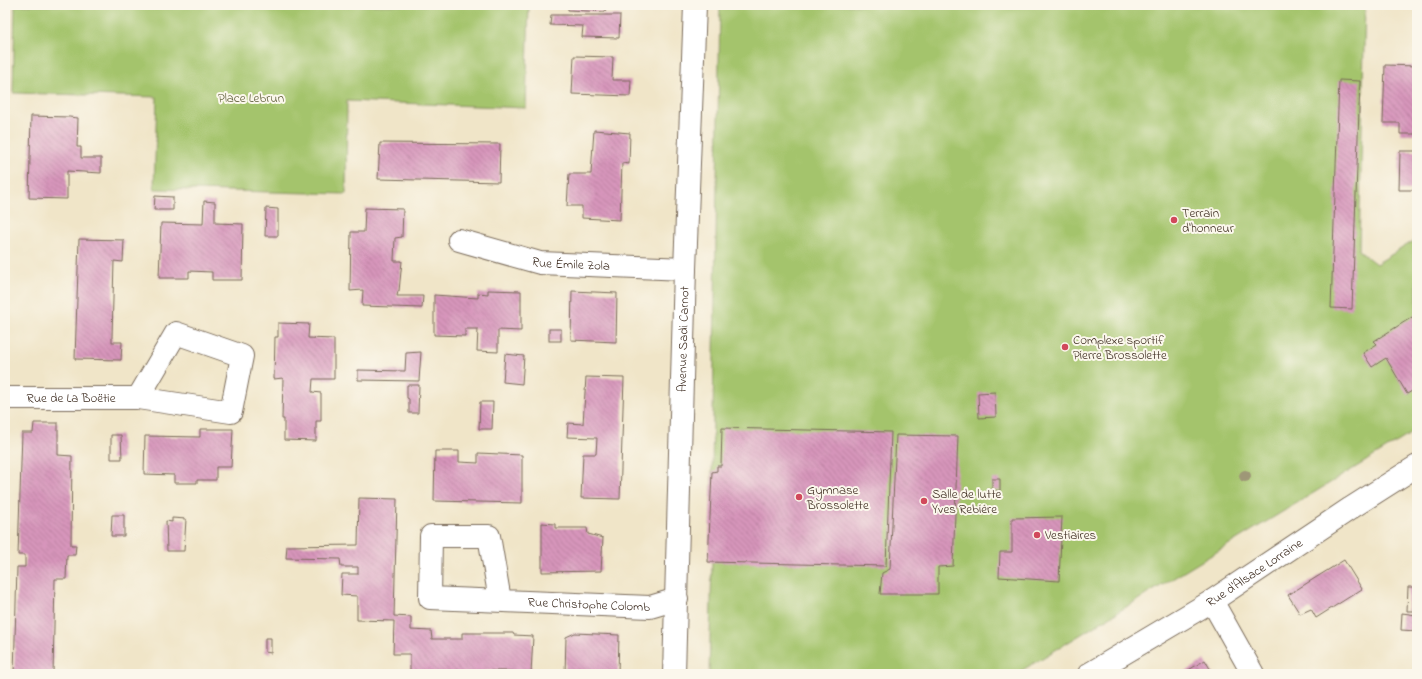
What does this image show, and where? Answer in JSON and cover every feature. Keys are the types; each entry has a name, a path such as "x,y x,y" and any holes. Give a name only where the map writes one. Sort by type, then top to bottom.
{"street":[{"name":"Avenue Sadi Carnot","path":"674,674 695,5"},
{"name":"Rue Émile Zola","path":"459,240 540,263 686,269"},
{"name":"Rue de La Boëtie","path":"5,398 138,398 231,412 242,356 176,333 138,398"},
{"name":"Rue d'Alsace Lorraine","path":"1089,674 1212,601 1351,508 1417,466"},
{"name":"Rue Christophe Colomb","path":"500,600 650,607 677,599"},
{"path":"1212,601 1254,674"}],"green space":[{"name":"Place Lebrun","path":"15,5 529,5 526,108 347,101 346,194 154,189 157,97 13,93"},
{"name":"Complexe sportif Pierre Brossolette","path":"720,5 1365,5 1359,251 1376,264 1417,239 1417,430 1016,674 709,674"}],"building":[{"path":"568,5 606,5 605,12 568,10"},
{"path":"551,15 620,15 619,38 582,37 583,26 550,25"},
{"path":"574,56 613,57 612,80 631,80 630,96 572,94"},
{"path":"1385,65 1417,66 1416,134 1400,134 1400,123 1383,123"},
{"path":"1339,80 1360,81 1352,309 1331,308"},
{"path":"31,116 78,118 77,147 81,147 81,158 101,158 101,173 67,171 67,199 29,198"},
{"path":"594,130 630,133 629,164 622,163 620,220 582,218 582,206 567,206 569,174 591,174"},
{"path":"380,143 500,144 499,182 378,179"},
{"path":"1400,151 1417,151 1417,190 1399,190"},
{"path":"155,196 173,197 173,210 154,210"},
{"path":"204,201 215,202 215,223 243,224 242,280 212,280 212,272 189,271 189,278 159,278 161,223 203,224"},
{"path":"266,208 278,209 278,236 265,236"},
{"path":"365,208 403,209 402,237 395,238 394,261 402,261 399,291 397,296 423,296 422,308 362,306 363,290 350,291 351,232 364,232"},
{"path":"79,239 124,240 123,262 114,261 112,336 112,342 122,342 121,360 75,359"},
{"path":"488,290 521,291 521,331 498,330 498,352 477,351 478,329 465,329 465,336 434,335 434,295 478,298 478,293 488,294"},
{"path":"572,291 617,293 616,342 571,340"},
{"path":"1417,314 1417,388 1407,394 1386,358 1372,367 1363,353 1377,344 1374,341"},
{"path":"278,323 309,324 308,338 334,339 334,379 313,379 312,392 321,393 321,421 316,421 316,441 284,440 284,419 282,419 283,378 274,379 275,337 278,337"},
{"path":"549,329 561,329 561,341 549,341"},
{"path":"421,352 419,381 358,380 358,370 405,371 406,353"},
{"path":"505,354 524,356 522,384 503,382"},
{"path":"586,377 624,378 620,499 581,498 583,454 596,454 597,438 567,437 568,423 583,424"},
{"path":"407,385 419,385 418,413 409,413"},
{"path":"995,392 996,417 979,418 978,393"},
{"path":"480,402 493,402 492,429 479,429"},
{"path":"34,423 58,423 58,455 72,456 71,545 76,545 75,555 67,555 66,579 55,579 53,674 14,674 17,567 25,567 25,555 18,555 22,433 33,433"},
{"name":"Gymnase Brossolette","path":"722,428 891,432 886,566 708,562 712,472 717,471 717,466 721,466"},
{"path":"200,429 233,429 231,467 216,467 216,480 197,480 197,483 174,483 174,475 144,474 145,436 200,437"},
{"path":"111,435 121,435 122,459 111,459"},
{"name":"Salle de lutte Yves Rebière","path":"896,435 958,436 953,566 938,567 938,594 880,594 882,573 890,569"},
{"path":"435,451 459,451 459,462 478,463 478,453 522,455 522,503 434,501"},
{"path":"992,479 1000,479 1000,491 992,490"},
{"path":"359,498 397,499 394,616 411,617 411,630 431,631 432,639 462,639 462,633 513,633 514,635 533,636 531,674 513,674 513,671 485,671 484,674 410,674 410,654 393,654 394,621 357,620 357,596 341,595 342,574 358,574 358,567 341,567 340,559 286,558 287,546 358,545"},
{"path":"112,515 124,515 124,536 111,536"},
{"name":"Vestiaires","path":"1062,517 1059,581 999,577 1000,552 1012,552 1012,518"},
{"path":"172,518 186,519 184,551 167,551 166,521 172,522"},
{"path":"542,523 555,524 555,528 587,528 588,534 603,538 601,571 542,572"},
{"path":"1344,560 1362,589 1316,618 1311,609 1300,614 1288,595"},
{"path":"1408,587 1417,587 1417,611 1407,611"},
{"path":"1402,613 1417,615 1417,631 1401,630"},
{"path":"575,633 619,635 618,674 565,674 566,637"},
{"path":"265,638 271,638 271,653 265,652"},
{"path":"1205,660 1213,674 1182,674"}],"place":[{"name":"Terrain d'honneur","path":"1174,220"},
{"name":"Complexe sportif Pierre Brossolette","path":"1065,347"},
{"name":"Gymnase Brossolette","path":"799,497"},
{"name":"Salle de lutte Yves Rebière","path":"924,501"},
{"name":"Vestiaires","path":"1037,535"}]}
